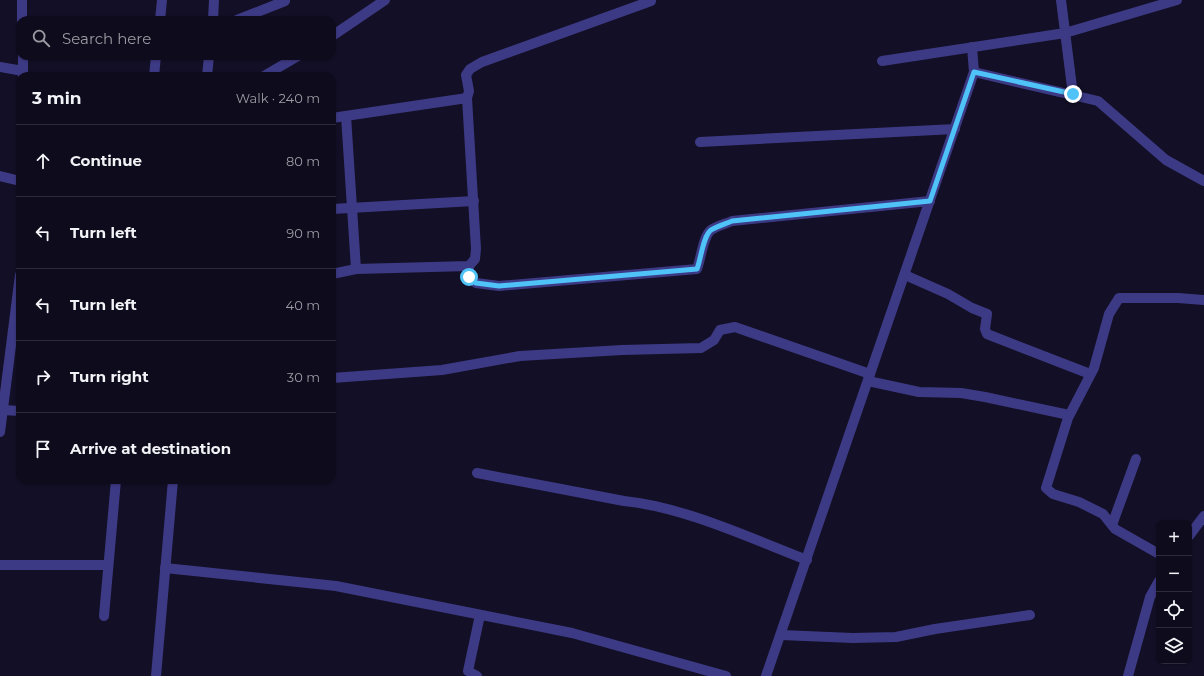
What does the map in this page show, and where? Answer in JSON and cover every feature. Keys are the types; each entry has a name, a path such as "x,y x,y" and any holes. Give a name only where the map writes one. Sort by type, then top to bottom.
{"street":[{"path":"22,0 22,16"},
{"path":"160,16 162,0"},
{"path":"213,16 214,0"},
{"path":"336,33 385,0"},
{"path":"1061,0 1073,94"},
{"path":"882,61 1065,33 1177,0"},
{"path":"246,16 285,1"},
{"path":"651,1 482,62 470,69 466,75 469,91 467,98 476,249 475,259 469,266 469,277 476,283 499,286 697,269 701,260 706,236 710,230 732,221 930,201"},
{"path":"766,676 974,72 972,47"},
{"path":"23,60 23,72"},
{"path":"154,72 156,60"},
{"path":"207,72 209,60"},
{"path":"271,72 291,60"},
{"path":"0,67 16,72"},
{"path":"974,72 1098,101 1166,160 1204,181"},
{"path":"336,117 467,98"},
{"path":"346,116 356,269"},
{"path":"700,142 955,129"},
{"path":"0,176 16,180"},
{"path":"0,182 16,181"},
{"path":"336,209 474,201"},
{"path":"336,273 356,269 469,266"},
{"path":"904,275 948,294 972,308 987,314 985,329 987,334 1090,374"},
{"path":"1156,552 1112,525 1103,514 1079,502 1053,494 1046,488 1069,415 1090,374 1100,350 1109,314 1119,298 1178,298 1204,300"},
{"path":"0,432 16,307"},
{"path":"336,378 442,370 520,356 622,350 701,348 714,340 720,330 735,327 869,377 919,392 961,393 1069,415"},
{"path":"3,410 16,411"},
{"path":"1112,525 1136,459"},
{"path":"477,473 641,503 705,521 807,560"},
{"path":"104,616 116,484"},
{"path":"156,676 173,484"},
{"path":"1192,532 1204,516"},
{"path":"0,565 108,565"},
{"path":"165,568 336,586 572,633 726,676"},
{"path":"1128,676 1150,597 1156,586"},
{"path":"477,676 468,671 480,615"},
{"path":"781,635 853,638 896,637 1030,615"}],"route":[{"path":"469,277 476,283 499,286 697,269 701,260 706,236 710,230 732,221 930,201 974,72 1073,94"}]}
